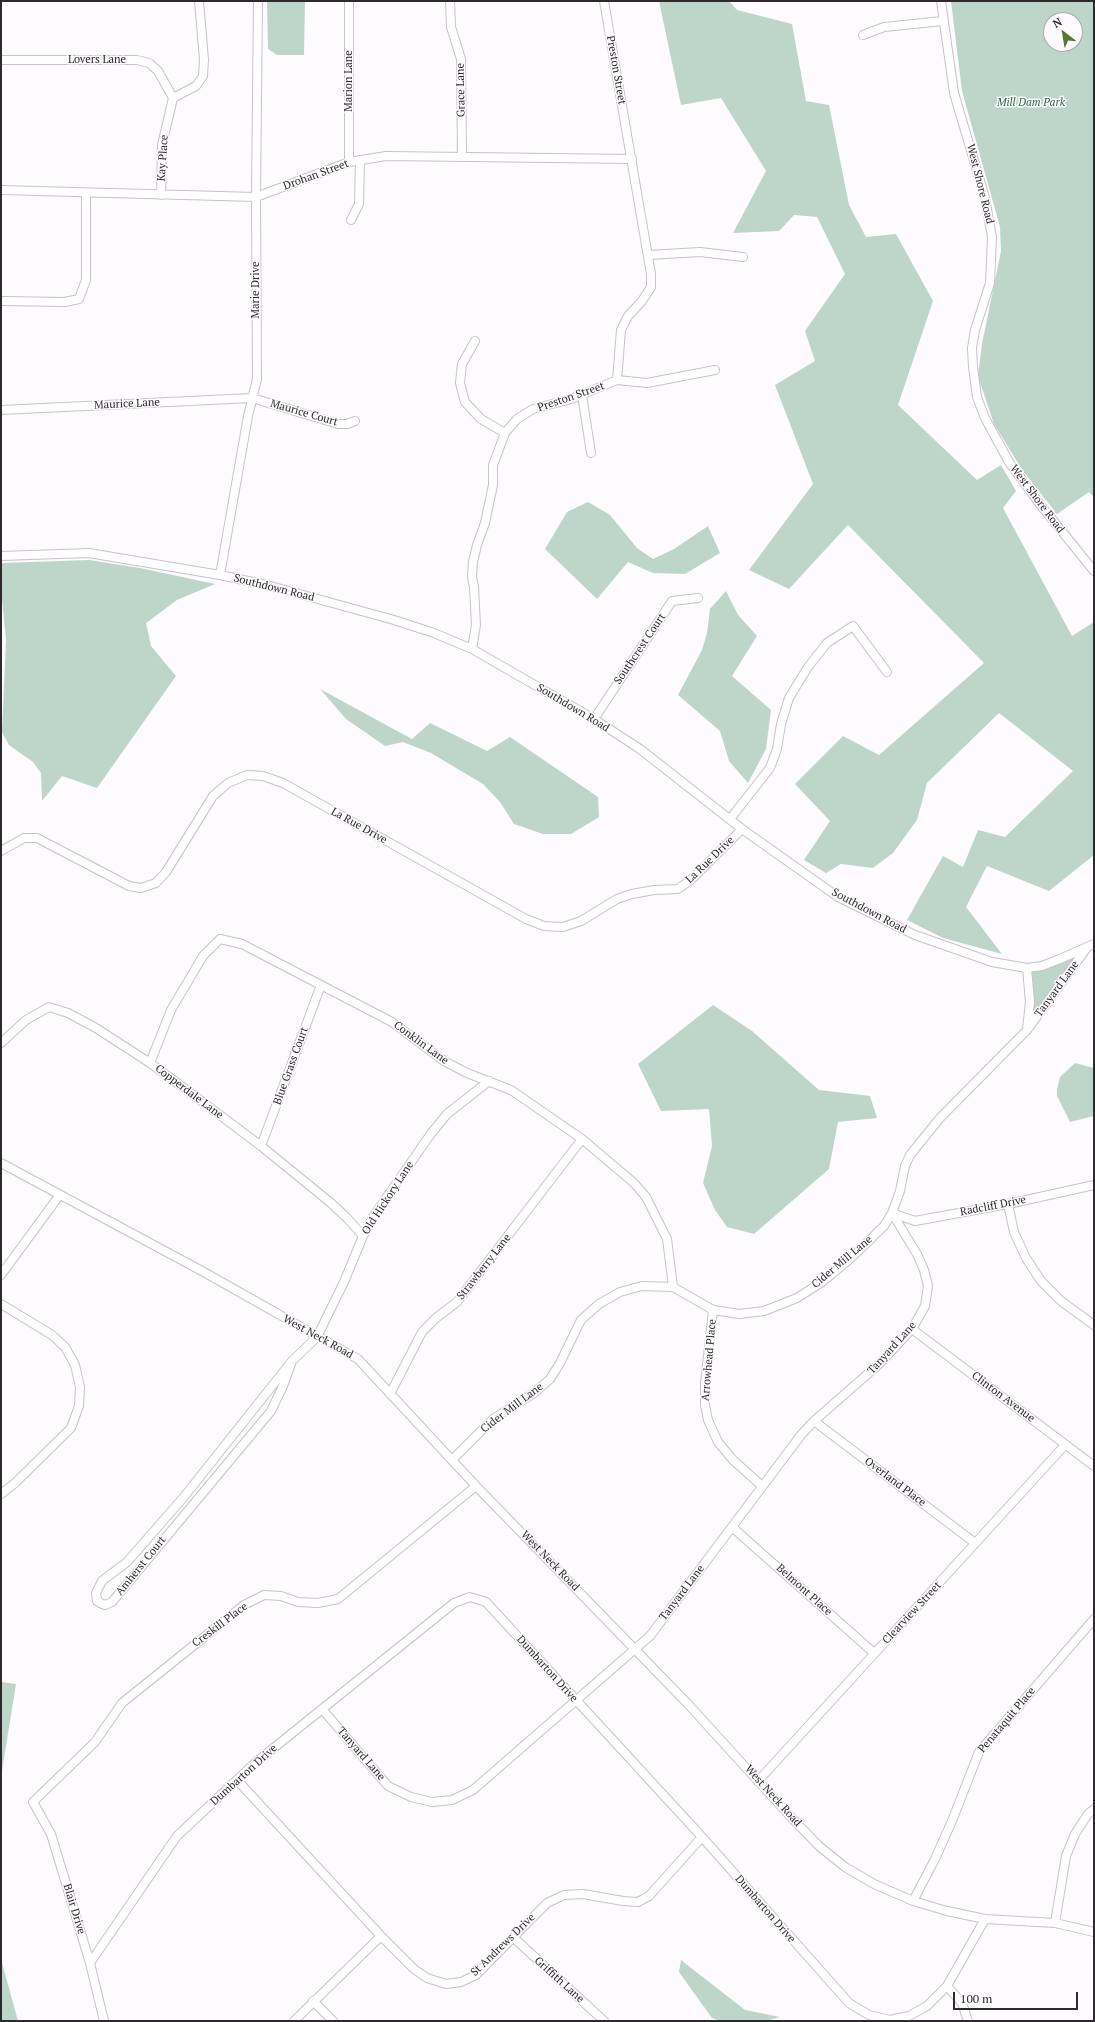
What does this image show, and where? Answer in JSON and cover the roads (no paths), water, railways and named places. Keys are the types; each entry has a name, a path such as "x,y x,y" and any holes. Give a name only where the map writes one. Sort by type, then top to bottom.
{"street":[{"path":"173,98 196,86 203,76 204,60 199,1"},
{"name":"Marie Drive","path":"220,575 252,398 257,379 256,198 258,1"},
{"name":"Marion Lane","path":"349,1 349,162"},
{"name":"Grace Lane","path":"450,1 451,27 461,59 462,157"},
{"name":"Preston Street","path":"472,649 476,625 472,577 473,562 477,545 485,524 493,485 493,465 504,432 517,420 533,409 582,395 617,380 621,330 628,316 642,301 651,287 651,274 648,255 604,1"},
{"name":"West Shore Road","path":"940,1 953,88 985,198 992,237 990,282 975,330 972,348 972,367 978,397 985,418 1009,462 1042,508 1094,571"},
{"path":"863,35 884,27 943,21"},
{"name":"Lovers Lane","path":"1,60 137,60 150,63 158,71 173,98"},
{"name":"Kay Place","path":"161,195 162,145 173,98"},
{"name":"Drohan Street","path":"1,190 86,194 256,198 349,162 386,156 632,159"},
{"path":"351,220 359,204 360,160"},
{"path":"1,301 65,302 79,299 86,280 86,194"},
{"path":"648,255 700,252 743,257"},
{"path":"475,341 462,364 460,383 465,402 481,419 504,432"},
{"path":"617,380 647,383 715,370"},
{"path":"582,395 591,453"},
{"name":"Maurice Lane","path":"1,410 252,398"},
{"name":"Maurice Court","path":"252,398 338,424 348,424 355,421"},
{"name":"Southdown Road","path":"1,556 89,553 220,575 267,585 394,620 434,633 472,649 594,719 640,749 742,829 838,897 915,935 992,962 1027,968 1042,966 1090,946"},
{"name":"Southcrest Court","path":"594,719 672,601 698,598"},
{"name":"La Rue Drive","path":"730,819 770,768 778,749 781,724 789,698 808,667 827,643 853,626 888,672"},
{"name":"La Rue Drive","path":"1,851 24,838 37,838 129,886 141,888 156,883 166,872 213,796 228,783 247,775 263,776 283,783 526,918 544,926 562,927 581,921 617,899 632,894 654,890 678,888 692,879 742,829"},
{"name":"Conklin Lane","path":"150,1062 171,1010 203,956 220,939 242,944 392,1022 444,1061 467,1073 511,1090 582,1139 634,1183 646,1197 667,1239 673,1287"},
{"name":"Tanyard Lane","path":"884,1226 892,1213 900,1191 905,1166 910,1155 940,1118 1027,1030 1090,946"},
{"name":"Tanyard Lane","path":"1027,968 1030,1002 1027,1030"},
{"name":"Blue Grass Court","path":"261,1146 321,986"},
{"name":"Copperdale Lane","path":"1,1043 26,1020 49,1007 68,1013 96,1028 150,1062 261,1146 336,1208 363,1236"},
{"name":"Old Hickory Lane","path":"317,1337 344,1282 363,1236 375,1214 430,1135 447,1114 489,1081"},
{"name":"Strawberry Lane","path":"390,1394 422,1332 436,1318 457,1302 582,1139"},
{"name":"West Neck Road","path":"1,1163 59,1196 202,1271 358,1359 476,1486 635,1649 819,1846 845,1867 874,1884 913,1901 947,1911 985,1918 1055,1923 1094,1932"},
{"name":"Radcliff Drive","path":"892,1213 915,1221 1008,1204 1094,1185"},
{"path":"1,1275 59,1196"},
{"path":"1008,1204 1014,1232 1026,1258 1041,1281 1061,1301 1094,1324"},
{"name":"Tanyard Lane","path":"322,1709 388,1786 411,1797 432,1802 452,1800 473,1790 576,1701 650,1636 762,1486 814,1421 878,1365 912,1329 925,1306 928,1286 924,1270 917,1254 892,1213"},
{"name":"Cider Mill Lane","path":"452,1460 493,1420 534,1393 550,1378 560,1363 581,1320 599,1304 620,1292 642,1286 673,1287 713,1310 739,1314 764,1311 797,1298 833,1273 884,1226"},
{"path":"1,1304 52,1335 65,1347 75,1365 80,1387 79,1406 71,1428 26,1473 1,1494"},
{"name":"Arrowhead Place","path":"713,1310 705,1383 705,1406 708,1420 718,1442 733,1460 762,1486"},
{"name":"Clinton Avenue","path":"912,1329 1094,1466"},
{"name":"Amherst Court","path":"292,1361 283,1386 270,1411 112,1602 105,1605 97,1601 96,1593 102,1580 127,1562 183,1498 292,1361 317,1337"},
{"name":"Overland Place","path":"814,1421 975,1543"},
{"name":"Clearview Street","path":"758,1781 1065,1445"},
{"name":"Creskill Place","path":"33,1802 95,1742 122,1703 244,1605 264,1595 281,1596 298,1602 318,1603 338,1599 476,1486"},
{"name":"Belmont Place","path":"732,1527 874,1653"},
{"name":"Dumbarton Drive","path":"90,1963 177,1836 255,1763 454,1603 470,1597 486,1602 702,1837 849,2003 870,2014 890,2020 909,2016 927,2006 947,1986 985,1918"},
{"name":"Penataquit Place","path":"913,1901 952,1822 979,1752 1094,1619"},
{"name":"St Andrews Drive","path":"238,1780 381,1936 414,1969 427,1978 446,1984 461,1982 476,1975 547,1903 564,1895 583,1894 638,1902 649,1896 702,1837"},
{"name":"Blair Drive","path":"33,1802 51,1834 90,1963 104,2021"},
{"path":"1055,1923 1066,1856 1075,1834 1088,1814 1094,1810"},
{"path":"294,2021 381,1936"},
{"name":"Griffith Lane","path":"514,1938 604,2021"},
{"path":"947,1986 962,2003 968,2021"},
{"path":"313,2001 333,2021"}],"park label":[{"name":"Mill Dam Park","path":"1031,103"}]}
